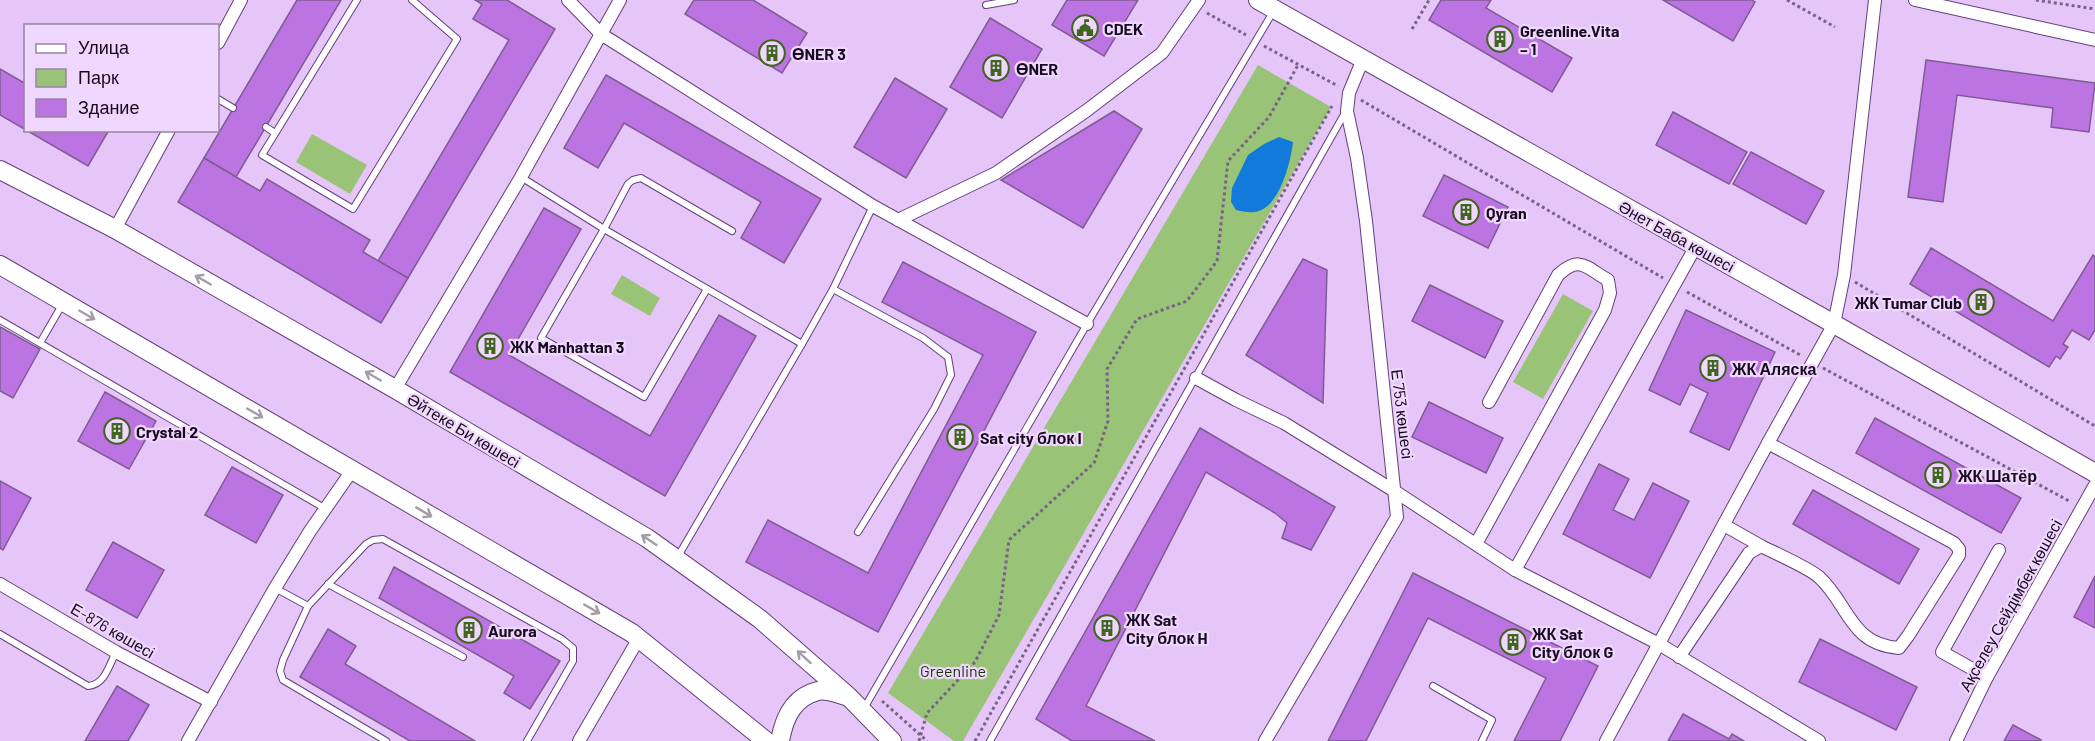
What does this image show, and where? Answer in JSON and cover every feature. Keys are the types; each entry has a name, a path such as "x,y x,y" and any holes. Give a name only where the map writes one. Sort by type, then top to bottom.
{"street":[{"path":"219,41 242,0"},
{"path":"568,0 601,34 873,206 1088,324"},
{"path":"395,389 521,177 620,0"},
{"name":"Әнет Баба көшесі","path":"1258,0 2095,473"},
{"path":"1606,741 1834,324 1844,275 1875,0"},
{"path":"1916,0 2095,40"},
{"path":"898,219 996,174 1086,111 1162,53 1198,3"},
{"name":"Е 753 көшесі","path":"1265,741 1397,516 1366,221 1345,91 1363,59"},
{"path":"115,229 168,132"},
{"name":"Әйтеке Би көшесі","path":"3,175 115,229 395,389 647,538 760,619 848,696 892,741"},
{"path":"1515,570 1696,246"},
{"path":"1476,544 1605,310 1610,293 1608,280 1580,264 1569,265 1558,275 1489,402"},
{"path":"0,265 639,638 766,741"},
{"path":"1197,378 1284,423 1396,492 1515,570 1659,644 1819,741"},
{"path":"1724,525 1818,576 1856,630 1885,647 1899,648 1959,555 1959,549 1954,543 1768,443"},
{"path":"189,741 275,588 352,470"},
{"name":"Ақселеу Сейдімбек көшесі","path":"1956,741 1987,677 2095,485"},
{"path":"1679,657 1749,553 1761,546"},
{"path":"1987,677 1942,652 1999,550"},
{"name":"Е-876 көшесі","path":"0,584 116,652 211,702"},
{"path":"579,741 639,638"},
{"path":"780,741 786,717 793,706 804,697 820,690 848,696"}],"lane":[{"path":"357,0 262,155 353,209 457,39 412,0"},
{"path":"986,5 1014,0"},
{"path":"863,711 1088,324 1275,9"},
{"path":"219,100 233,108"},
{"path":"990,741 1347,111"},
{"path":"266,127 275,133"},
{"path":"521,177 604,229 802,344"},
{"path":"707,289 644,397 542,338 628,184 633,180 641,178 732,231"},
{"path":"677,559 833,289 873,206"},
{"path":"833,289 923,338 948,357 951,375 934,409 858,532"},
{"path":"40,343 63,302"},
{"path":"0,320 326,509"},
{"path":"386,741 283,680 280,671 308,606 366,544 373,540 383,539 562,639 573,648 573,661 527,741"},
{"path":"328,584 463,657"},
{"path":"275,588 308,606"},
{"path":"0,633 88,686 96,686 102,680 116,652"},
{"path":"1433,687 1492,720 1482,741"}],"path":[{"path":"1412,29 1429,0"},
{"path":"1787,0 1835,27"},
{"path":"2036,0 2095,9"},
{"path":"1198,3 1256,41 1674,284 2082,508"},
{"path":"920,739 927,713 975,662 999,615 1009,540 1094,463 1108,421 1107,369 1137,319 1187,301 1217,261 1228,161 1269,117 1298,65"},
{"path":"975,741 1345,91"},
{"path":"1844,275 2095,426"},
{"path":"882,701 920,739 927,741"}],"green space":[{"name":"Greenline","path":"1258,65 1331,107 963,741 954,741 888,693"},
{"path":"312,134 367,165 350,194 296,162"},
{"path":"622,275 660,298 650,316 611,294"},
{"path":"1563,294 1593,311 1543,399 1513,382"}],"water":[{"path":"1279,137 1293,142 1290,161 1277,194 1263,209 1252,212 1236,210 1231,202 1232,188 1248,155"}],"building":[{"path":"297,0 341,0 236,177 204,158"},
{"path":"475,0 507,0 555,29 408,278 378,261 509,40 473,19 482,4"},
{"name":"ӨNER 3","path":"694,0 753,0 807,33 782,73 685,14"},
{"name":"ӨNER","path":"1067,0 1138,0 1104,56 1052,25"},
{"name":"Greenline.Vita – 1","path":"1441,0 1491,0 1486,8 1572,58 1552,92 1429,20"},
{"name":"Greenline.Vita – 1","path":"1663,0 1752,0 1755,2 1733,41"},
{"name":"ӨNER","path":"990,18 1042,49 1002,118 950,87"},
{"path":"1926,60 2095,83 2089,132 2051,127 2053,108 1957,95 1943,202 1908,197"},
{"path":"0,69 24,83 24,129 0,115"},
{"path":"606,75 821,199 784,263 741,238 761,202 624,123 598,168 564,148"},
{"path":"895,78 947,109 906,178 854,147"},
{"path":"1114,111 1142,129 1083,228 1001,180"},
{"path":"1673,112 1747,152 1729,184 1656,145"},
{"path":"29,132 108,132 88,166"},
{"path":"1751,152 1824,191 1806,224 1733,184"},
{"path":"204,158 260,191 267,179 370,240 363,252 408,278 381,323 178,202"},
{"name":"Qyran","path":"1444,175 1508,207 1488,248 1423,216"},
{"name":"ЖК Manhattan 3","path":"544,208 581,229 509,355 650,436 719,315 756,336 665,496 450,372"},
{"name":"ЖК Tumar Club","path":"1931,248 2053,321 2093,255 2095,257 2095,330 2089,340 2072,330 2063,344 2068,347 2060,359 2056,356 2049,367 1910,284"},
{"path":"1303,259 1327,270 1323,403 1246,355"},
{"name":"Sat city блок I","path":"903,262 1036,332 878,632 746,562 768,520 868,573 983,355 882,302"},
{"path":"1430,285 1503,321 1485,358 1412,321"},
{"name":"ЖК Аляска","path":"1686,310 1775,352 1729,450 1690,432 1708,393 1690,384 1680,405 1649,390"},
{"path":"0,327 40,349 13,398 0,391"},
{"name":"Crystal 2","path":"105,392 156,421 129,469 78,441"},
{"path":"1429,402 1503,438 1486,473 1412,437"},
{"name":"ЖК Шатёр","path":"1875,418 2021,498 2001,533 1856,453"},
{"name":"ЖК Sat City блок H","path":"1200,428 1335,507 1311,550 1282,538 1287,523 1275,513 1206,472 1086,706 1155,741 1072,741 1036,719"},
{"path":"1599,464 1629,479 1613,510 1634,520 1653,483 1689,501 1650,578 1563,534"},
{"name":"Crystal 2","path":"232,467 283,495 256,543 205,515"},
{"path":"0,481 31,498 3,550 0,548"},
{"path":"1813,490 1919,549 1899,584 1793,524"},
{"path":"113,542 164,570 137,618 86,590"},
{"name":"Aurora","path":"394,567 560,661 530,709 504,693 514,676 379,598"},
{"name":"ЖК Sat City блок G","path":"1413,573 1598,666 1560,741 1514,741 1546,678 1428,618 1366,741 1328,741"},
{"path":"2095,576 2095,628 2074,617"},
{"path":"328,629 356,646 345,664 475,741 410,741 300,677"},
{"path":"1820,639 1917,687 1896,730 1799,682"},
{"path":"117,686 149,705 128,741 85,741"},
{"path":"1683,714 1729,739 1732,734 1744,741 1668,741"},
{"path":"2013,725 2041,740 2004,741"}],"place":[{"name":"CDEK","path":"1085,28"},
{"name":"Greenline.Vita – 1","path":"1500,39"},
{"name":"ӨNER 3","path":"772,53"},
{"name":"ӨNER","path":"996,68"},
{"name":"Qyran","path":"1466,212"},
{"name":"ЖК Tumar Club","path":"1981,302"},
{"name":"ЖК Manhattan 3","path":"490,346"},
{"name":"ЖК Аляска","path":"1713,368"},
{"name":"Crystal 2","path":"117,431"},
{"name":"Sat city блок I","path":"960,437"},
{"name":"ЖК Шатёр","path":"1938,475"},
{"name":"ЖК Sat City блок H","path":"1107,628"},
{"name":"Aurora","path":"469,630"},
{"name":"ЖК Sat City блок G","path":"1513,642"}]}
